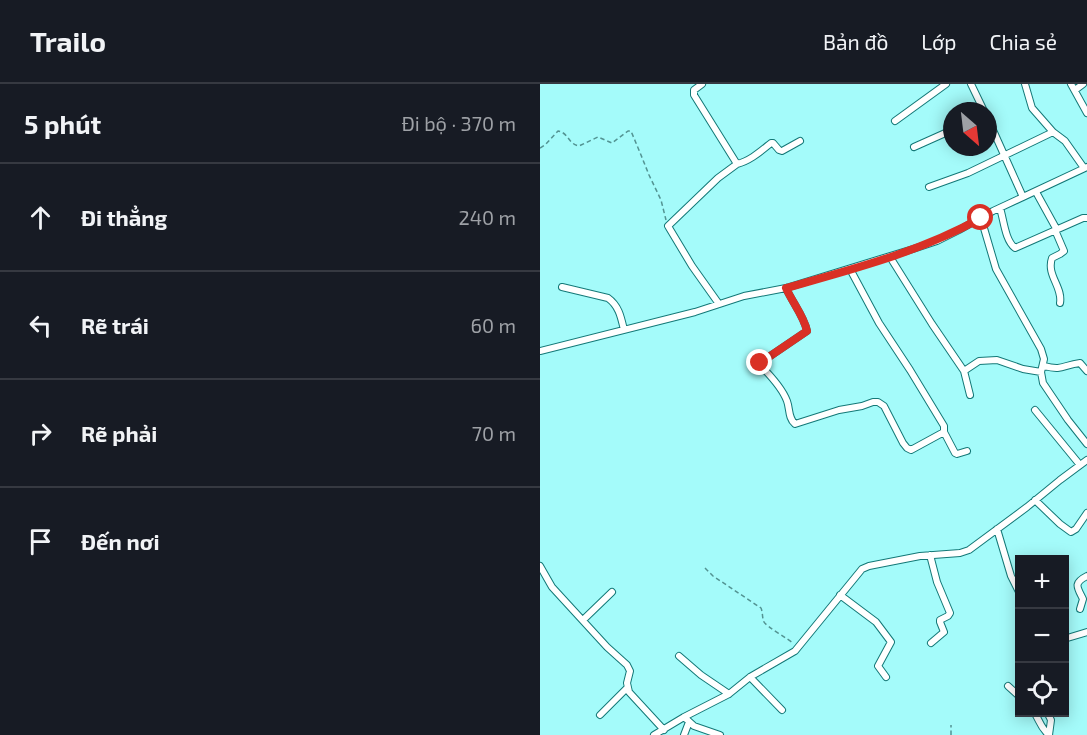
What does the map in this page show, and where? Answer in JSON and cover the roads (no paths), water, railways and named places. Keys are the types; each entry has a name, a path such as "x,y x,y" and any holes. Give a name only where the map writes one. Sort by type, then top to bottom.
{"street":[{"path":"702,84 694,90 694,95 737,164"},
{"path":"894,121 946,84"},
{"path":"971,84 980,102"},
{"path":"540,351 694,312 744,296 786,288 890,257 937,241 1086,167 1065,141 1053,132 1032,108 1025,84"},
{"path":"1083,84 1073,87 1087,113"},
{"path":"929,187 968,173 1053,132"},
{"path":"914,147 943,134"},
{"path":"997,139 1023,197"},
{"path":"719,304 692,266 668,226 718,178 737,164 771,143 781,151 800,141"},
{"path":"1036,192 1064,251 1052,258 1050,263 1052,275 1061,295 1060,303"},
{"path":"1000,208 1010,244 1014,249 1087,218"},
{"path":"981,218 996,269 1041,349 1044,359 1042,369 1045,387 1087,444"},
{"path":"890,257 964,371 970,395"},
{"path":"850,269 879,323 943,424 944,432 955,453 967,451"},
{"path":"562,287 608,298 614,302 624,330"},
{"path":"786,288 807,331 760,365 784,395 788,403 790,420 793,423 878,402 884,406 909,450 944,432"},
{"path":"964,371 981,361 997,360 1023,369 1056,369 1080,363 1087,371"},
{"path":"1035,410 1080,465"},
{"path":"654,735 687,719 729,694 750,677 789,655 798,647 858,572 869,566 930,555 965,552 1087,460"},
{"path":"1035,500 1071,532 1076,529 1087,513"},
{"path":"997,529 1015,583"},
{"path":"930,555 937,582 950,613 940,620 944,632 931,643"},
{"path":"540,566 552,587 629,668 627,688 600,715"},
{"path":"1080,609 1083,599 1077,584 1079,580 1087,576"},
{"path":"583,620 612,592"},
{"path":"840,595 876,622 891,642 878,666 886,677"},
{"path":"1069,638 1087,632"},
{"path":"679,656 701,675 729,694"},
{"path":"750,677 782,710"},
{"path":"1008,686 1015,692"},
{"path":"627,688 664,730"},
{"path":"1038,717 1039,724 1049,735"},
{"path":"1049,735 1050,717"},
{"path":"684,735 687,719"},
{"path":"687,719 694,726 720,735"}]}
